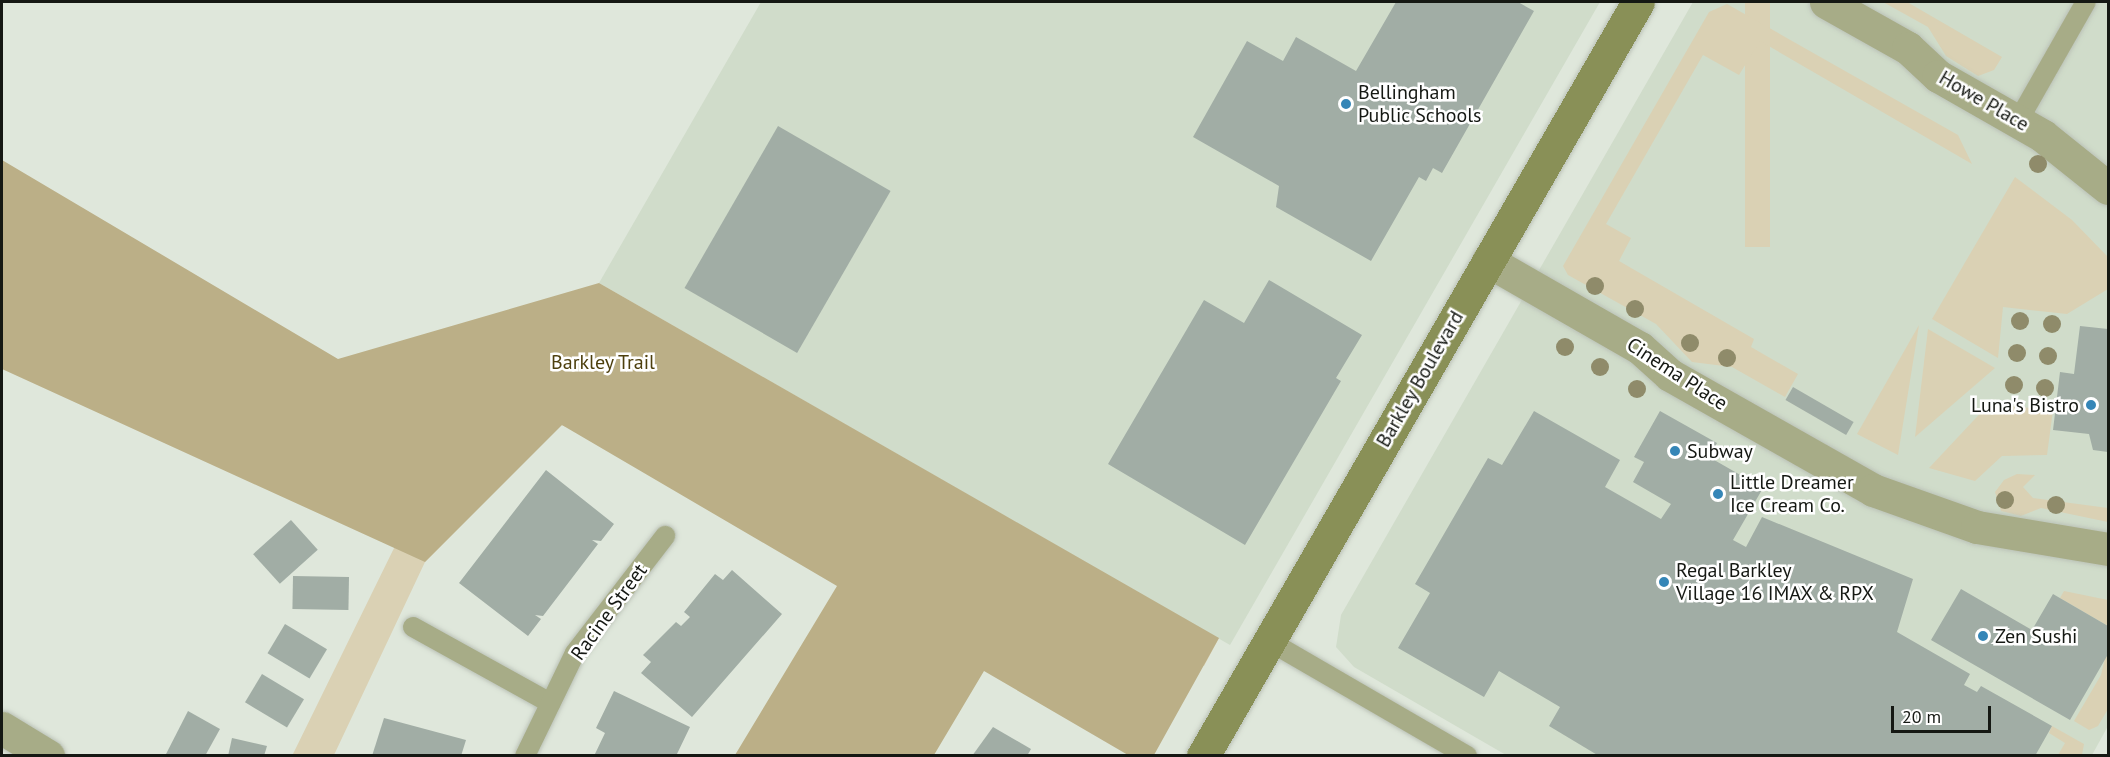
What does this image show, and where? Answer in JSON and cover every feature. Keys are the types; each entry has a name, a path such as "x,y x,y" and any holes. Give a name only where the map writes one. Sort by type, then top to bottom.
{"main road":[{"name":"Barkley Boulevard","path":"1203,756 1638,2"}],"street":[{"name":"Howe Place","path":"1826,2 2018,121 2109,188"},
{"name":"Cinema Place","path":"1488,261 1640,348 1670,375 1873,490 1977,527 2109,549"},
{"path":"2,728 48,756"}],"lane":[{"path":"2018,121 2086,2"},
{"name":"Racine Street","path":"525,756 575,653 665,536"},
{"path":"413,627 550,703"},
{"path":"1269,641 1467,756"}],"shaded area":[{"path":"761,2 1600,2 1230,645 599,283"},
{"path":"1693,2 2108,2 2108,726 2092,755 1506,755 1354,667 1336,647 1341,615"}],"green space":[{"path":"1745,2 1770,2 1770,247 1745,247"},
{"path":"1883,2 1907,2 2002,57 1994,70 1978,76 1946,56 1928,27"},
{"path":"1727,4 1958,135 1972,164 1760,41 1739,75 1703,55 1606,224 1631,238 1619,261 1754,339 1751,347 1798,374 1785,397 1732,367 1692,362 1656,324 1568,275 1563,266 1709,12"},
{"path":"2,160 338,359 599,283 1219,638 1154,755 1128,755 984,671 934,755 735,755 837,586 562,425 425,562 2,369"},
{"path":"2015,177 2072,220 2108,257 2108,289 2067,314 2003,307 1998,358 1932,319"},
{"path":"1919,325 1898,455 1857,434"},
{"path":"1928,329 1995,368 1915,437"},
{"name":"Barkley Trail","path":"573,347 1049,580 1219,638 1204,666 561,425 425,562 334,755 292,756 397,542"},
{"path":"1989,404 2053,410 2047,455 2002,456 1975,481 1929,468"},
{"path":"2017,474 2035,475 2023,487 2033,498 2108,508 2108,522 2041,508 2021,516 2001,511 1995,492 2004,480"},
{"path":"2064,591 2108,600 2108,626 2060,598"},
{"path":"2108,645 2108,709 2098,726 2089,730 2074,721 2101,675"},
{"path":"2052,726 2084,744 2082,755 2058,755 2065,743 2049,733"}],"building":[{"name":"Bellingham Public Schools","path":"1396,2 1518,2 1534,11 1442,173 1433,168 1426,181 1419,177 1371,261 1276,207 1279,186 1193,137 1247,41 1283,61 1296,37 1356,71"},
{"path":"778,126 891,191 797,353 684,288"},
{"path":"1269,280 1362,335 1336,378 1341,381 1245,545 1108,464 1204,300 1244,323"},
{"path":"2080,326 2108,329 2108,452 2093,450 2089,434 2053,430 2060,372 2074,374"},
{"path":"1793,387 1854,422 1846,435 1786,400"},
{"name":"Regal Barkley Village 16 IMAX & RPX","path":"1534,411 1620,460 1605,487 1661,519 1671,504 1633,482 1644,462 1634,457 1660,411 1717,443 1709,457 1763,488 1733,540 1746,547 1762,517 1913,579 1897,632 1970,674 1964,685 1977,692 1981,686 2052,726 2035,756 1599,756 1549,726 1560,707 1499,671 1484,697 1398,648 1430,593 1415,584 1488,458 1502,465"},
{"path":"546,470 614,524 601,541 592,540 598,544 543,616 535,615 541,619 528,636 459,583"},
{"path":"291,520 318,550 280,584 253,554"},
{"path":"732,570 782,614 692,717 641,673 651,662 643,655 676,622 681,626 690,617 684,612 715,574 723,580"},
{"path":"293,576 349,577 348,610 292,609"},
{"path":"1961,589 2032,630 2053,594 2108,626 2107,656 2070,720 1931,640"},
{"path":"285,624 327,649 309,678 267,653"},
{"path":"262,674 304,699 287,728 245,702"},
{"path":"614,691 690,727 676,756 594,756 605,733 596,728"},
{"path":"188,711 220,729 205,756 165,756"},
{"path":"384,718 466,740 461,756 372,756"},
{"path":"993,727 1031,749 1027,756 972,756"},
{"path":"232,738 267,746 264,756 228,756"}],"place":[{"name":"Bellingham Public Schools","path":"1346,104"},
{"name":"Luna's Bistro","path":"2091,405"},
{"name":"Subway","path":"1675,451"},
{"name":"Little Dreamer Ice Cream Co.","path":"1718,494"},
{"name":"Regal Barkley Village 16 IMAX & RPX","path":"1664,582"},
{"name":"Zen Sushi","path":"1983,636"}]}
